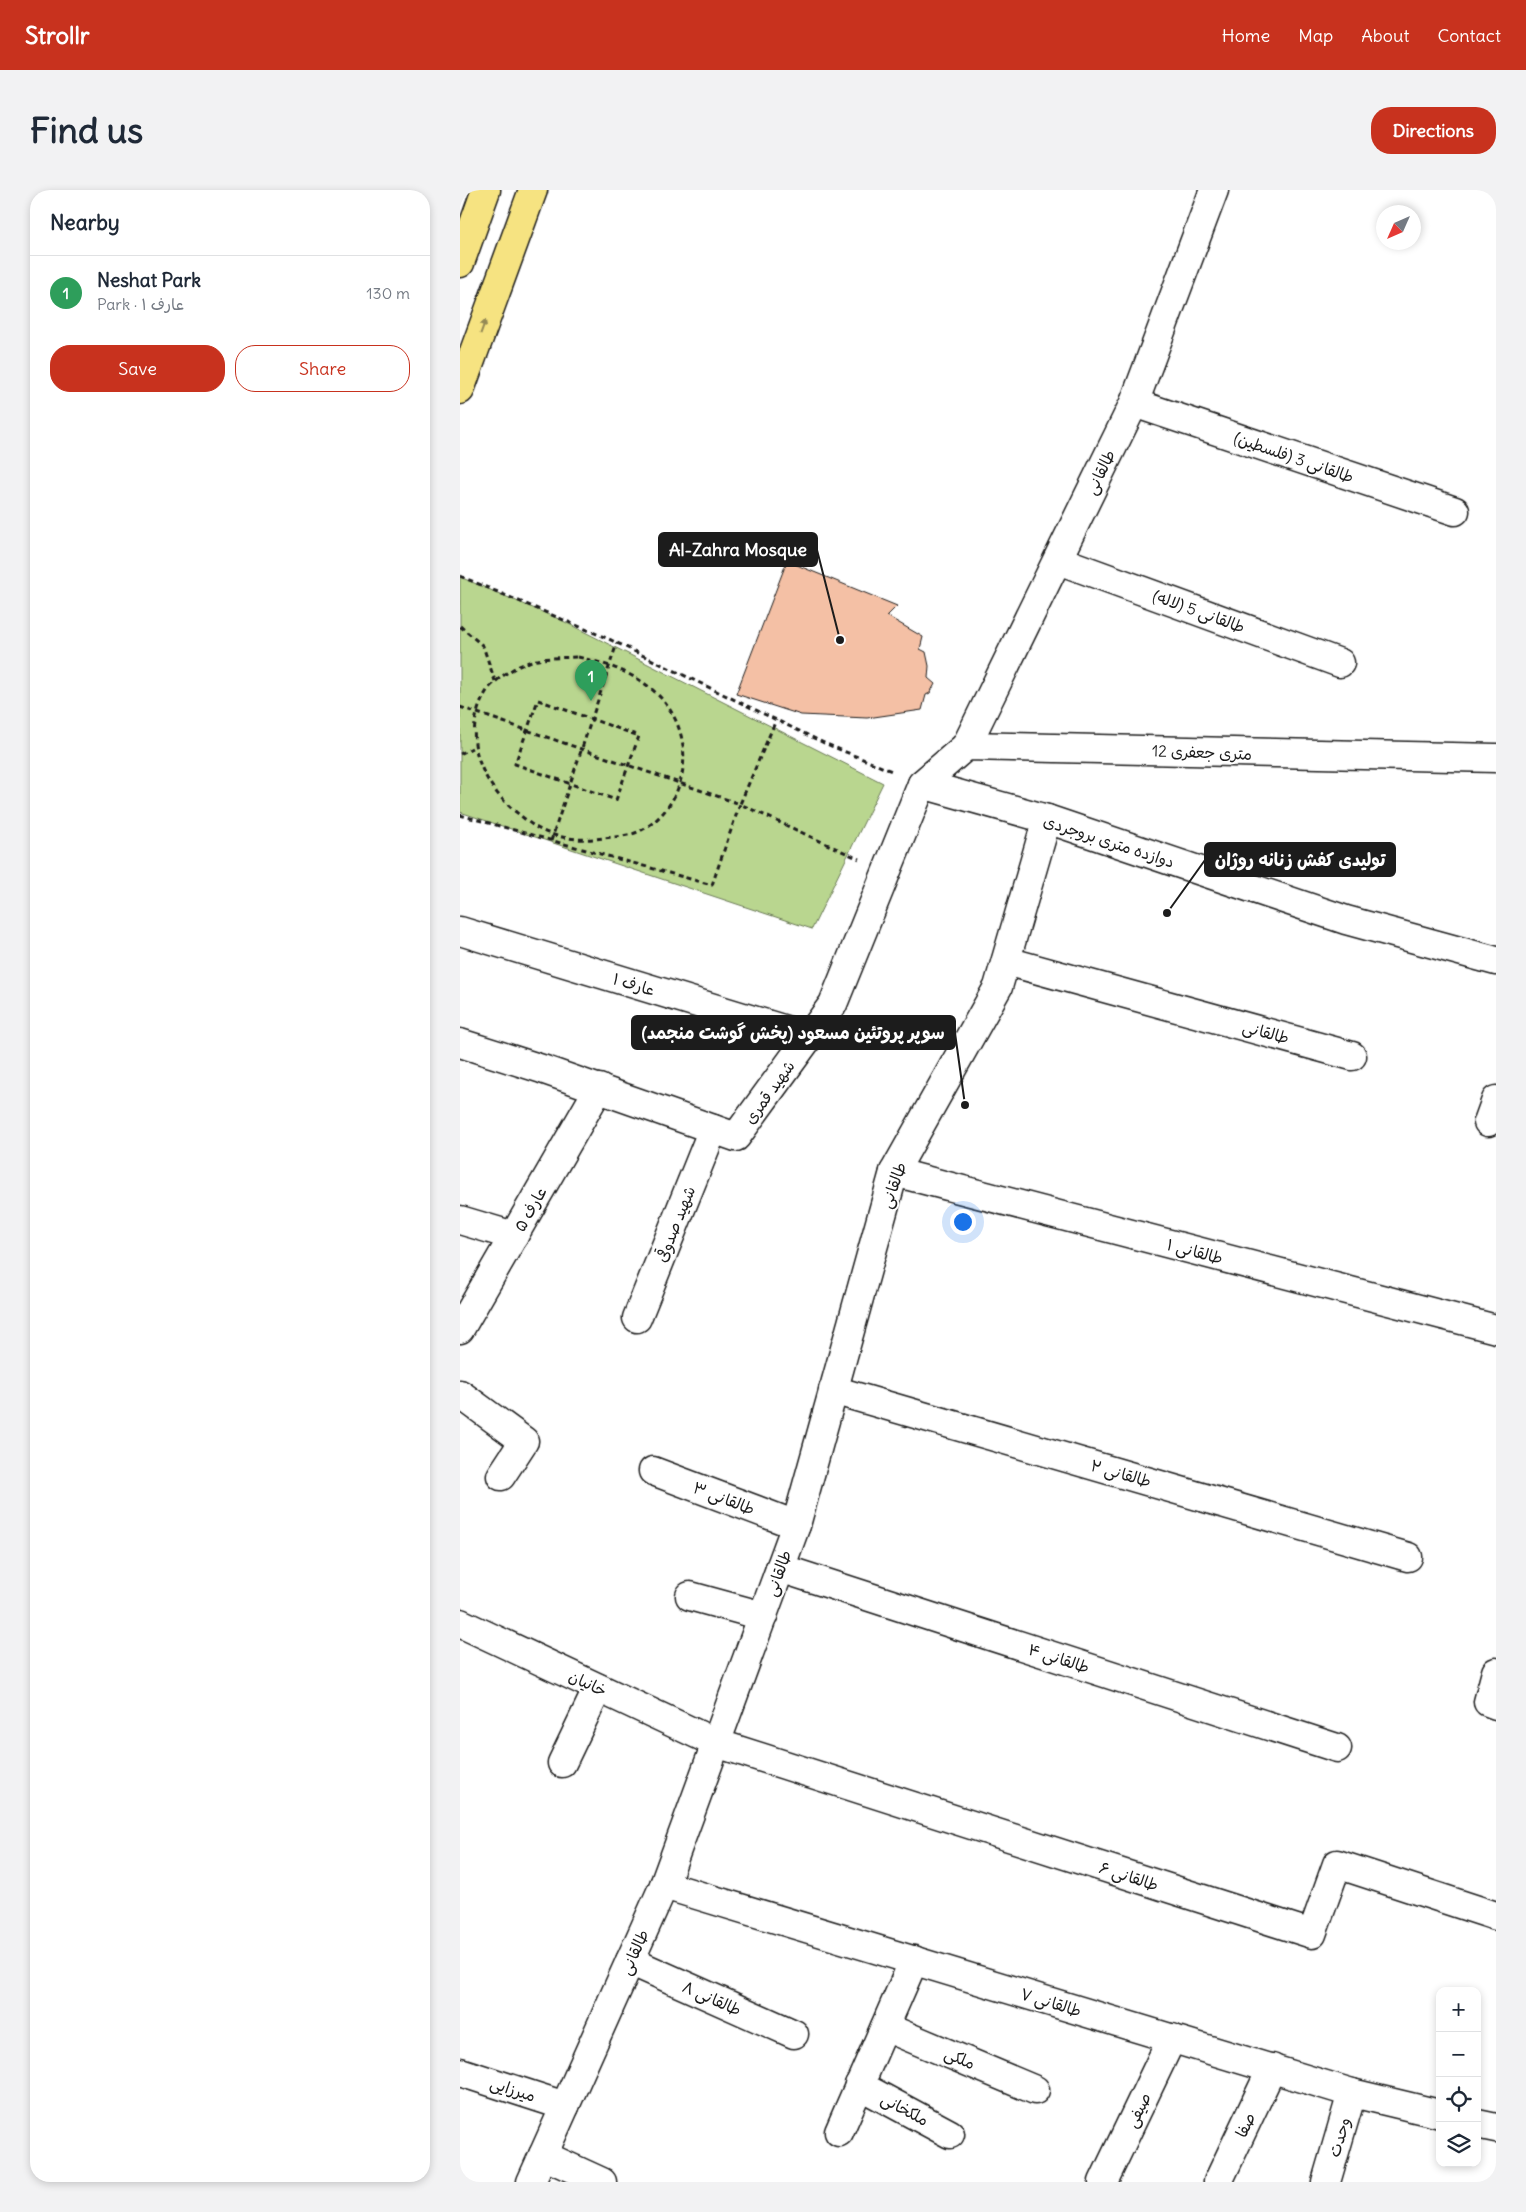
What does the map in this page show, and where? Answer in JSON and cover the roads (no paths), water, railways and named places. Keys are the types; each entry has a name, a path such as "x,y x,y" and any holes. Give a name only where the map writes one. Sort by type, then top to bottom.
{"main road":[{"path":"460,262 486,190"},
{"path":"460,390 533,190"}],"street":[{"name":"طالقانی","path":"966,746 1134,403 1214,190"},
{"name":"طالقانی 3 (فلسطین)","path":"1134,403 1455,511"},
{"name":"طالقانی 5 (لاله)","path":"1058,560 1340,663"},
{"name":"12 متری جعفری","path":"966,746 1496,758"},
{"path":"922,784 966,746"},
{"name":"دوازده متری بروجردی","path":"922,784 1047,819 1346,920 1496,961"},
{"name":"شهید قمری","path":"460,1043 598,1088 736,1137 833,1004 922,784"},
{"name":"طالقانی","path":"531,2182 664,1885 796,1525 894,1172 998,987 1047,819"},
{"name":"عارف ۱","path":"460,932 809,1037"},
{"name":"طالقانی","path":"1006,961 1352,1056"},
{"name":"عارف ۵","path":"460,1329 598,1088"},
{"name":"شهید صدوقی","path":"637,1318 713,1129"},
{"name":"طالقانی ۱","path":"894,1172 1496,1329"},
{"path":"460,1220 514,1236"},
{"name":"طالقانی ۲","path":"833,1390 1408,1557"},
{"path":"460,1394 524,1441 501,1476"},
{"name":"طالقانی ۳","path":"653,1471 796,1525"},
{"name":"طالقانی ۴","path":"780,1568 1337,1748"},
{"path":"690,1596 763,1616"},
{"name":"خانیان","path":"460,1624 716,1743"},
{"path":"1496,1672 1488,1702 1496,1705"},
{"path":"562,1763 598,1688"},
{"name":"طالقانی ۶","path":"716,1743 1312,1934 1337,1864 1496,1916"},
{"name":"طالقانی ۷","path":"664,1885 1352,2093 1436,2113"},
{"path":"839,2132 914,1960"},
{"name":"طالقانی ۸","path":"630,1961 794,2034"},
{"name":"ملکی","path":"885,2027 1036,2090"},
{"name":"صیفی","path":"1103,2182 1172,2038"},
{"name":"صفا","path":"1218,2182 1272,2068"},
{"name":"میرزایی","path":"460,2072 565,2106"},
{"name":"ملکخانی","path":"860,2085 950,2134"},
{"name":"وحدت","path":"1326,2182 1352,2093"},
{"path":"1481,2125 1496,2128"},
{"path":"543,2155 602,2182"}],"place":[{"name":"Al-Zahra Mosque","path":"840,640"},
{"name":"Neshat Park","path":"591,701"},
{"name":"تولیدی کفش زنانه روژان","path":"1167,913"},
{"name":"سوپر پروتئین مسعود (پخش گوشت منجمد)","path":"965,1105"}]}
